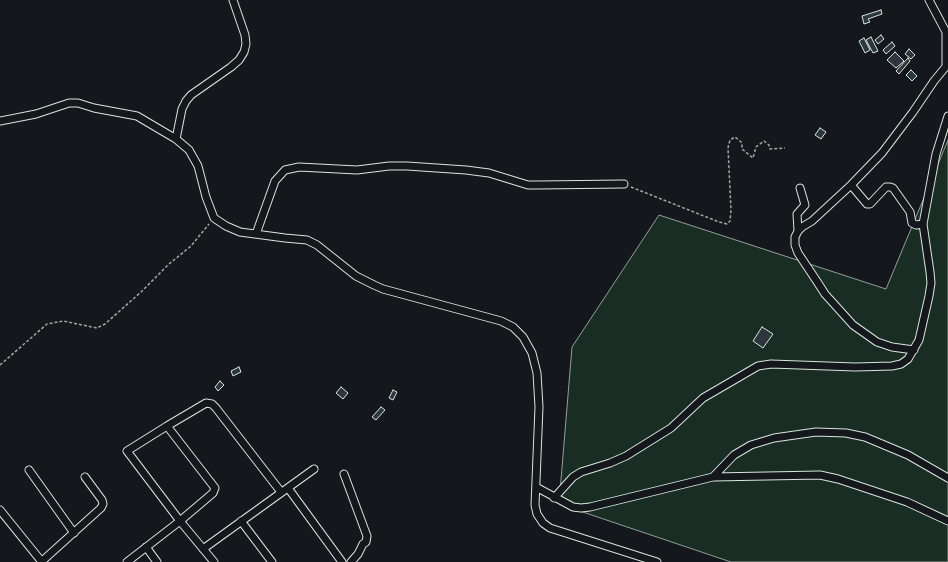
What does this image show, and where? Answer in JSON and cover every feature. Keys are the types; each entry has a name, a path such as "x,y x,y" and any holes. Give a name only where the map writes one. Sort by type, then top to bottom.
{"street":[{"path":"176,138 182,109 190,95 231,67 239,60 244,52 246,44 245,35 233,0"},
{"path":"914,350 892,347 878,342 853,325 825,294 798,253 795,246 795,237 798,231 851,185 889,145 947,65 946,32 929,0"},
{"path":"0,121 36,114 63,105 78,103 94,108 137,116 176,138 189,150 195,158 198,166 206,197 214,218 226,226 240,232 307,240 317,245 356,276 374,285 501,321 514,327 523,337 532,353 537,373 539,408 535,505 537,514 543,523 550,528 657,562"},
{"path":"554,498 573,477 581,472 610,463 626,456 671,428 703,398 758,366 771,364 855,367 892,366 900,364 908,359 914,350 922,329 931,283 923,224 936,154 948,116"},
{"path":"256,234 275,181 285,170 299,167 357,170 390,166 407,166 489,173 528,185 624,184"},
{"path":"851,185 867,204 870,204 886,187 893,188 910,212 912,223 916,225 923,224"},
{"path":"798,231 797,214 805,205 800,188"},
{"path":"214,562 180,521 127,451 206,403 212,404 216,408 342,562"},
{"path":"127,562 180,521 213,493 215,488 167,426"},
{"path":"713,477 734,455 751,445 774,438 816,432 865,437 908,455 948,478"},
{"path":"204,549 314,469"},
{"path":"29,470 74,533"},
{"path":"344,474 367,536 366,542 351,562"},
{"path":"536,487 554,498 574,507 581,508 713,477 820,475 838,479 908,502 948,520"},
{"path":"0,510 41,562 102,508 102,500 85,477"},
{"path":"241,522 272,562"},
{"path":"146,547 157,562"}],"path":[{"path":"624,184 727,224 730,220 731,210 728,148 730,140 734,138 740,141 742,143 742,149 752,158 756,147 764,141 770,144 770,149 785,148"},
{"path":"0,365 46,324 63,321 97,328 105,324 141,292 168,264 191,246 214,218"}],"green space":[{"path":"948,140 948,562 731,562 559,504 572,347 659,215 886,289"}],"building":[{"path":"881,10 882,14 868,19 870,22 864,24 862,16"},
{"path":"881,35 884,39 878,44 875,40"},
{"path":"871,37 878,51 873,53 866,40"},
{"path":"864,38 870,50 865,53 859,41"},
{"path":"892,42 895,46 886,54 883,50"},
{"path":"909,49 915,55 911,59 905,54"},
{"path":"895,52 904,61 896,68 887,60"},
{"path":"908,58 910,61 899,74 896,71"},
{"path":"911,70 917,76 912,81 906,75"},
{"path":"820,128 826,132 821,139 815,135"},
{"path":"762,327 773,334 763,348 753,341"},
{"path":"239,367 241,372 233,376 231,371"},
{"path":"220,381 224,385 218,391 215,387"},
{"path":"341,387 348,393 343,399 336,393"},
{"path":"393,390 397,392 393,400 389,398"},
{"path":"381,407 385,410 376,420 372,417"}]}
